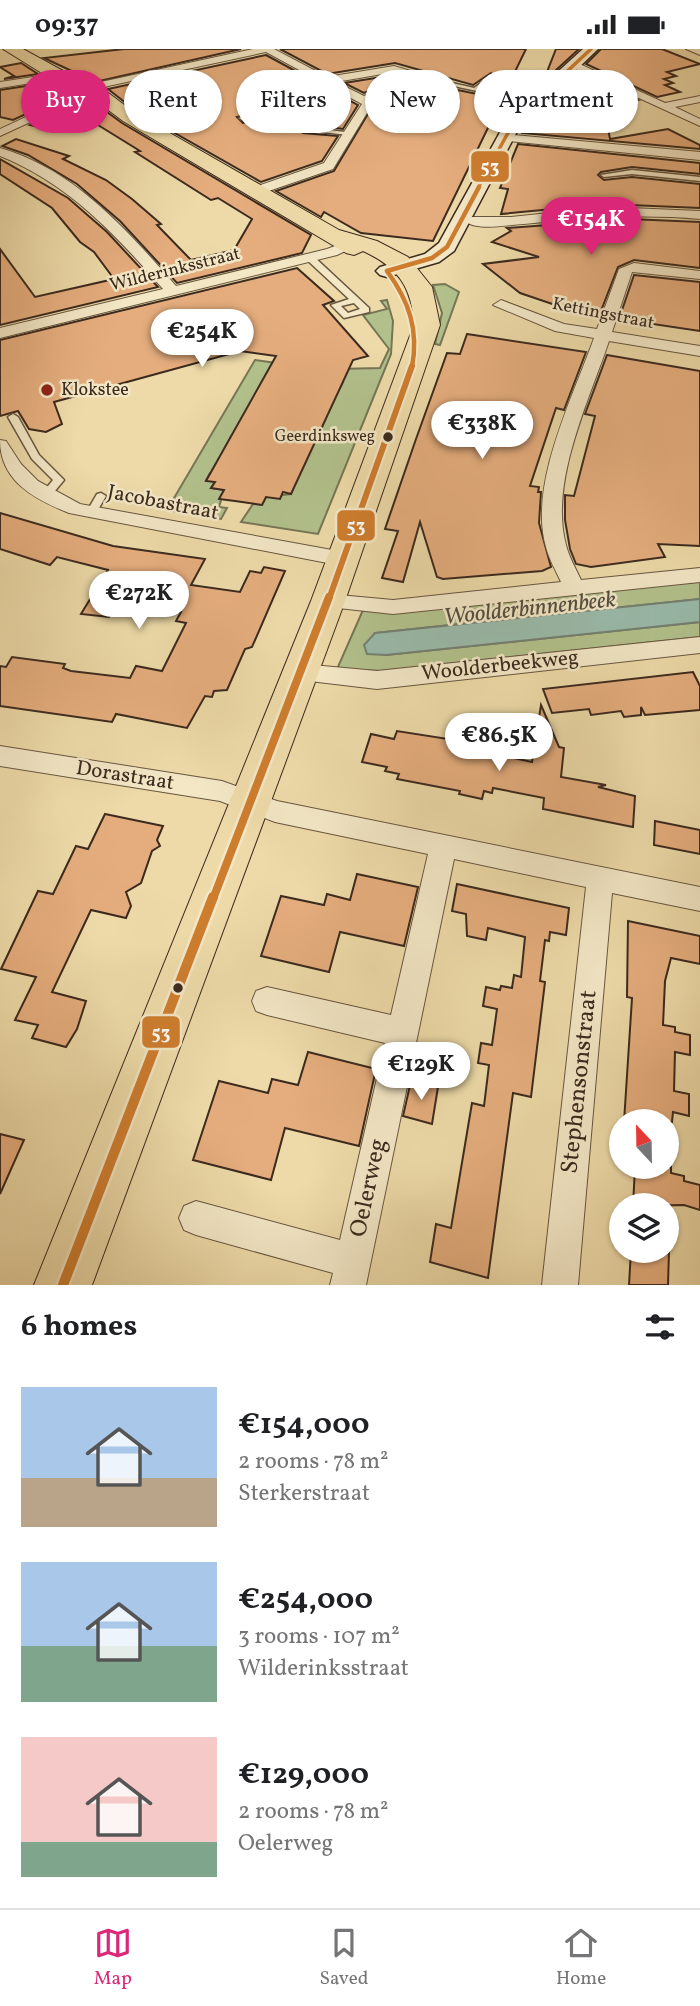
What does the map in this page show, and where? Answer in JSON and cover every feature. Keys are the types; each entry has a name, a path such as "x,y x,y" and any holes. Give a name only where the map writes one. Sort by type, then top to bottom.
{"main road":[{"path":"11,49 48,70"},
{"path":"564,70 581,52"},
{"path":"63,1285 249,800 312,673 339,603 343,559 411,374 418,345 414,310 399,272 110,106"},
{"path":"399,272 443,264 461,247 472,212 506,133"}],"street":[{"path":"110,85 136,75 267,49 307,70"},
{"path":"691,49 700,52"},
{"path":"581,52 665,106 700,123"},
{"path":"0,85 21,82"},
{"path":"351,93 368,103 351,130"},
{"path":"665,106 700,99"},
{"path":"0,133 21,123"},
{"path":"257,191 325,169 349,133"},
{"path":"503,138 700,156"},
{"path":"0,152 38,166 97,207 173,291"},
{"path":"472,212 519,222 578,212 643,209 700,215"},
{"name":"Wilderinksstraat","path":"0,333 309,257 347,241"},
{"path":"574,588 556,547 552,507 558,466 601,336 629,267 700,275"},
{"name":"Kettingstraat","path":"501,305 561,328 700,351"},
{"name":"Jacobastraat","path":"0,445 15,472 45,496 343,559"},
{"path":"339,603 393,607 700,575"},
{"name":"Woolderbeekweg","path":"312,673 377,680 700,645"},
{"name":"Dorastraat","path":"0,756 222,791 275,811 700,899"},
{"name":"Oelerweg","path":"196,1218 350,1273 443,846"},
{"name":"Stephensonstraat","path":"560,1285 600,879"},
{"path":"267,1000 402,1032"}],"lane":[{"path":"460,87 474,90"},
{"path":"604,175 632,172 700,179"},
{"path":"309,257 355,300"},
{"path":"13,417 35,457 59,480 45,496"}],"green space":[{"path":"445,284 459,292 440,345 435,344 442,313 433,285"},
{"path":"387,300 393,321 391,354 318,534 241,522 253,504 262,505 266,497 291,494 317,419 325,420 332,387 340,388 343,382 339,381 338,369 380,368 389,349 363,315 387,309 381,301"},
{"path":"255,360 305,367 231,436 215,473 210,473 206,480 215,482 211,488 224,490 219,507 227,508 221,519 167,510"},
{"path":"700,580 700,599 375,633 386,655 700,622 700,637 381,671 337,669 363,610"}],"shaded area":[{"path":"700,599 700,622 386,655 367,654 364,645 375,633"}],"building":[{"path":"124,49 241,49 148,70 124,70 124,75 110,79 110,70 70,70 44,58"},
{"path":"280,49 526,49 516,70 474,70 473,85 460,81 460,70 420,70 395,63 351,70 319,70"},
{"path":"556,49 579,49 556,70 548,70"},
{"path":"601,49 662,49 700,64 667,72 676,76 664,79 673,83 665,85 680,92 657,97 638,88 638,70 599,70 586,64"},
{"path":"266,55 294,70 236,70 236,133 338,136 322,161 261,182 175,133 222,133 222,70 196,70"},
{"path":"21,63 32,70 21,70 21,76 4,79 14,76 0,67"},
{"path":"365,80 365,93 351,86 351,82"},
{"path":"124,86 124,102 110,91"},
{"path":"21,87 21,116 13,120 0,117 0,90"},
{"path":"460,90 474,93 474,133 485,133 433,241 361,233 324,212 321,217 276,191 334,171 365,119 365,133 460,133"},
{"path":"351,101 358,105 351,116"},
{"path":"110,114 124,124 124,133 139,133 311,235 302,253 177,283 120,221 77,184 28,155 2,146 16,139 69,156 63,159 106,180 132,199 161,224 157,225 191,260 234,250 252,219 218,198 211,200 135,152 140,151 110,132"},
{"path":"668,129 700,145 700,149 522,133 609,133 610,139"},
{"path":"518,144 700,163 700,174 632,167 601,172 598,175 604,180 632,177 700,184 700,208 606,204 501,214 508,189 500,188"},
{"path":"0,159 68,198 107,232 158,287 0,325 0,249 35,297 114,279 94,252 80,242 52,208 0,174"},
{"path":"629,219 700,222 700,268 634,260 618,267 599,316 576,312 520,293 483,264 539,257 492,242 511,231 507,228"},
{"name":"Klokstee","path":"297,268 334,301 323,305 368,356 353,360 291,494 283,492 280,499 266,497 262,505 219,499 224,490 211,488 215,482 206,481 276,356 240,351 54,402 62,424 46,432 29,429 18,411 0,416 0,340"},
{"path":"634,275 700,282 700,331 619,319"},
{"path":"467,334 586,352 564,410 556,408 530,486 539,487 538,492 541,492 539,523 551,567 542,571 443,579 437,577 420,522 403,582 382,578 398,531 385,529 416,439 447,353 460,354"},
{"path":"607,355 700,371 700,546 658,544 665,557 591,567 576,564 570,549 565,520 565,495 574,496 595,416 585,414"},
{"path":"0,513 113,546 205,559 191,585 240,592 250,571 261,573 264,567 285,571 252,647 245,649 227,690 214,691 212,697 205,696 187,728 116,714 112,722 0,706 0,666 6,667 12,657 65,664 63,668 71,671 130,678 136,666 162,671 186,623 176,621 181,612 117,600 109,617 81,614 108,570 57,557 50,565 0,549"},
{"path":"693,672 700,686 700,710 645,715 641,707 641,715 624,717 621,711 591,715 589,709 552,713 543,689"},
{"path":"541,705 559,747 564,748 561,777 606,785 598,787 635,796 633,827 543,809 544,798 493,788 492,793 484,791 482,799 459,794 460,791 397,779 399,774 385,771 387,767 362,762 371,734 394,739 397,731 493,746 491,753 532,762"},
{"path":"105,814 163,826 157,840 160,846 152,851 141,883 126,892 131,906 126,918 91,910 52,992 86,1001 77,1029 66,1047 32,1038 38,1025 15,1020 36,977 1,969 38,891 53,894 76,846 88,849"},
{"path":"655,821 700,830 700,854 654,845"},
{"path":"357,874 418,887 404,946 340,932 329,972 261,956 281,896 324,905 327,894 350,900"},
{"path":"457,884 569,908 566,935 550,932 549,941 545,940 540,981 545,982 531,1097 513,1093 488,1278 430,1262 436,1224 451,1228 472,1103 484,1106 489,1065 478,1063 481,1043 492,1045 497,1009 483,1006 486,987 500,990 501,986 512,988 514,975 521,977 525,937 488,928 486,940 467,936 466,914 452,911"},
{"path":"628,921 700,936 700,964 671,958 665,981 663,1025 675,1027 675,1032 690,1035 690,1055 675,1052 674,1091 689,1094 689,1116 679,1114 679,1109 625,1109 632,998 627,997"},
{"path":"308,1052 376,1069 359,1146 285,1128 271,1180 193,1160 219,1081 268,1093 272,1079 298,1085"},
{"path":"411,1081 438,1087 432,1124 403,1116"},
{"path":"0,1134 24,1140 0,1194"},
{"path":"679,1175 684,1176 684,1181 700,1185 700,1210 679,1205 679,1193 634,1193 634,1179 679,1179"},
{"path":"630,1263 669,1263 668,1285 629,1285"}],"transit line":[{"name":"53","path":"387,271 432,258 447,247 515,120 591,49"},
{"name":"53","path":"63,1285 328,601 411,374 415,345 412,319 409,307 387,271"}],"place":[{"name":"Klokstee","path":"47,390"},
{"name":"Geerdinksweg","path":"388,437"}],"water label":[{"name":"Woolderbinnenbeek","path":"530,609"}]}
